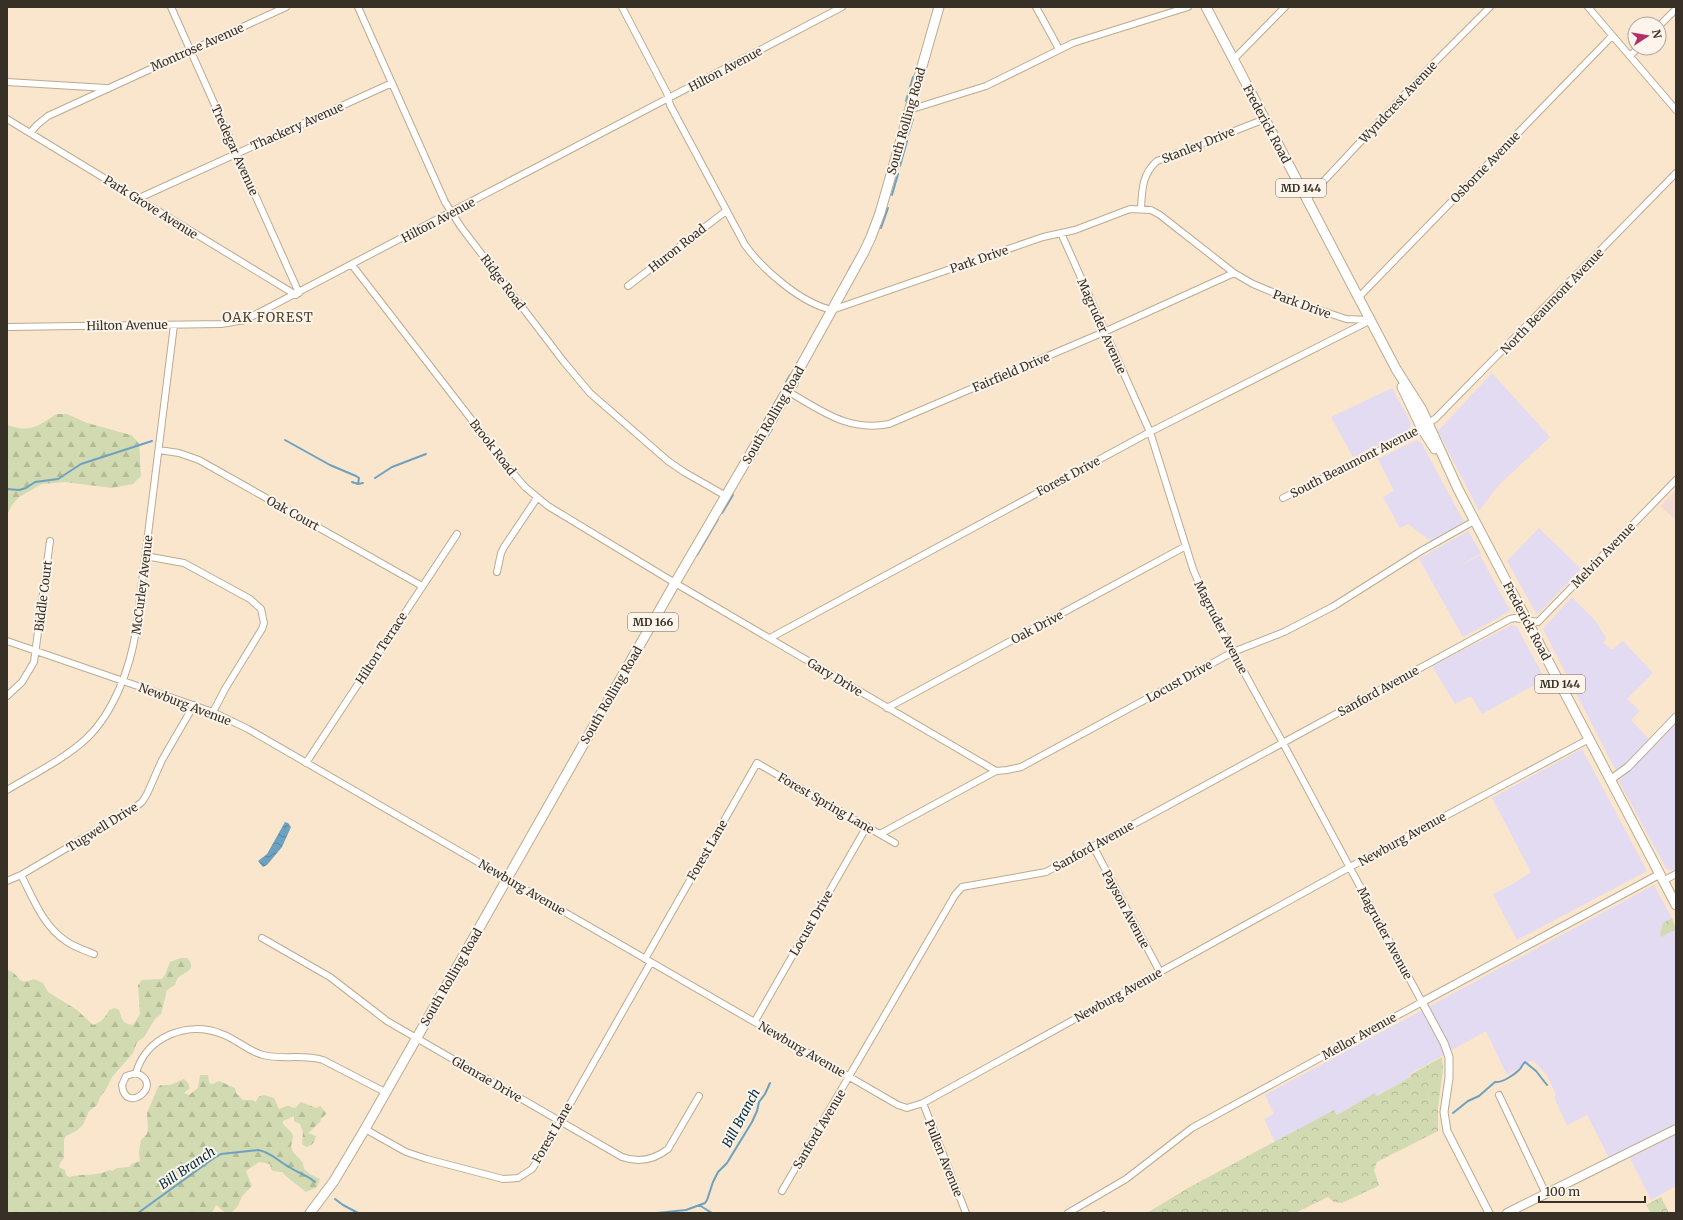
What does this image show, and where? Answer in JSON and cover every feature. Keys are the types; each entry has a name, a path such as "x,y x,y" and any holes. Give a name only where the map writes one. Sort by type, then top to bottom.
{"main road":[{"name":"South Rolling Road","path":"310,1213 319,1203 365,1128 675,583 787,391 871,237 880,213 939,7"},
{"name":"Frederick Road","path":"1206,7 1358,298 1396,369 1416,400 1425,426 1676,905"},
{"path":"1507,1213 1676,1129"},
{"path":"316,1213 319,1203"}],"street":[{"name":"Tredegar Avenue","path":"171,7 237,154 297,294"},
{"name":"Montrose Avenue","path":"30,132 36,125 48,116 286,7"},
{"name":"Ridge Road","path":"358,7 451,213 568,368 590,393 668,461 726,496"},
{"path":"622,7 745,245 755,259 788,288 824,308 832,310"},
{"name":"Hilton Avenue","path":"7,327 221,324 245,320 842,7"},
{"path":"1036,7 1058,49"},
{"path":"909,110 986,86 1058,49 1073,43 1188,7"},
{"path":"1233,60 1285,7"},
{"name":"Wyndcrest Avenue","path":"1307,199 1433,64 1490,7"},
{"path":"1588,7 1627,53"},
{"path":"1667,18 1676,9"},
{"name":"Osborne Avenue","path":"1358,298 1612,36"},
{"path":"1630,56 1676,110"},
{"name":"Montrose Avenue","path":"7,82 108,88"},
{"name":"Thackery Avenue","path":"136,199 392,83"},
{"name":"Park Grove Avenue","path":"7,119 136,199 297,294"},
{"name":"Stanley Drive","path":"1141,209 1143,182 1148,170 1157,161 1265,119"},
{"name":"North Beaumont Avenue","path":"1425,426 1436,418 1472,383 1676,173"},
{"name":"Park Drive","path":"832,310 1043,237 1061,234 1096,223 1130,209 1141,209 1151,210 1171,222 1234,273 1260,287 1346,320 1370,320"},
{"name":"Huron Road","path":"628,286 726,210"},
{"name":"Magruder Avenue","path":"1061,234 1150,432 1186,546 1203,593 1232,652 1283,743 1422,1002"},
{"name":"Brook Road","path":"352,265 512,472 537,498 675,583"},
{"name":"Fairfield Drive","path":"787,391 836,419 849,424 876,426 901,419 1104,332 1234,273"},
{"name":"Forest Drive","path":"770,638 1150,432 1370,320"},
{"name":"McCurley Avenue","path":"7,790 71,751 86,739 107,714 122,680 134,643 174,325"},
{"name":"South Beaumont Avenue","path":"1283,498 1425,426"},
{"name":"Oak Court","path":"159,450 189,456 199,460 422,586"},
{"name":"Melvin Avenue","path":"1527,620 1538,622 1676,480"},
{"path":"498,572 501,553 504,547 537,498"},
{"name":"Locust Drive","path":"880,834 996,771 1021,766 1232,652 1284,632 1334,606 1474,521"},
{"name":"Hilton Terrace","path":"306,763 456,534"},
{"name":"Biddle Court","path":"7,696 18,686 29,672 36,651 50,541"},
{"name":"Oak Drive","path":"888,708 1186,546"},
{"path":"145,556 184,563 250,599 261,610 264,622 262,629 225,689 213,712"},
{"name":"Gary Drive","path":"675,583 996,771"},
{"name":"Sanford Avenue","path":"782,1191 958,890 967,885 1046,872 1510,619 1515,618 1527,620"},
{"name":"Newburg Avenue","path":"7,641 194,705 213,712 248,729 898,1105 906,1108 922,1103 1350,867 1589,739"},
{"name":"Tugwell Drive","path":"7,881 21,875 133,809 142,802 162,760 194,705"},
{"path":"1610,780 1628,767 1676,717"},
{"name":"Forest Spring Lane","path":"757,763 895,843"},
{"name":"Forest Lane","path":"365,1128 388,1143 413,1154 502,1179 510,1180 518,1178 532,1169 757,763"},
{"name":"Locust Drive","path":"755,1021 867,826"},
{"name":"Payson Avenue","path":"1093,846 1160,972"},
{"path":"1661,877 1676,874"},
{"path":"21,875 40,912 56,933 65,941 94,954"},
{"name":"Mellor Avenue","path":"1068,1213 1126,1180 1192,1128 1422,1002 1661,877"},
{"name":"Glenrae Drive","path":"262,938 330,977 381,1017 622,1157 632,1160 642,1160 661,1154 668,1149 699,1096"},
{"path":"1422,1002 1444,1043 1449,1058 1444,1112 1447,1131 1489,1213"},
{"path":"136,1074 139,1062 144,1054 162,1039 174,1033 198,1029 211,1030 223,1034 264,1055 313,1057 323,1060 385,1092"},
{"path":"136,1074 144,1078 147,1086 142,1096 134,1098 124,1093 122,1085 126,1076 136,1074"},
{"path":"1499,1095 1546,1194"},
{"name":"Pullen Avenue","path":"922,1103 966,1213"}],"shaded area":[{"path":"1492,373 1550,437 1499,485 1479,511 1438,431"},
{"path":"1392,388 1411,423 1409,430 1353,457 1331,417"},
{"path":"1417,440 1422,444 1464,522 1432,542 1408,524 1400,528 1383,497 1394,491 1378,459"},
{"path":"1676,490 1676,520 1660,506"},
{"path":"1539,528 1581,569 1538,614 1536,613 1507,561"},
{"path":"1468,531 1481,553 1456,568 1480,555 1510,611 1463,637 1419,559"},
{"path":"1572,597 1595,620 1606,638 1604,643 1612,650 1623,641 1653,673 1627,699 1640,711 1631,720 1649,739 1626,764 1616,771 1543,629"},
{"path":"1512,625 1517,627 1545,679 1482,714 1471,696 1455,704 1432,666"},
{"path":"1676,723 1676,869 1671,871 1666,868 1619,781"},
{"path":"1582,749 1647,871 1517,940 1493,894 1513,884 1531,872 1492,798"},
{"path":"1654,885 1672,918 1663,923 1660,935 1661,936 1676,929 1676,1123 1609,1158 1587,1115 1567,1125 1554,1097 1556,1095 1547,1075 1533,1060 1507,1075 1486,1031 1410,1074 1411,1077 1376,1096 1375,1094 1337,1115 1334,1110 1275,1142 1264,1119 1274,1114 1265,1095"},
{"path":"1676,1135 1676,1186 1651,1200 1630,1158"}],"green space":[{"path":"56,414 67,414 87,423 131,435 139,443 141,476 133,484 112,488 65,482 42,484 19,497 12,505 7,515 7,425 22,428 33,427"},
{"path":"1672,918 1676,929 1661,937 1660,934 1663,923"},
{"path":"181,958 187,958 190,962 190,968 177,979 175,985 167,990 161,1014 155,1019 144,1037 137,1042 133,1053 112,1077 97,1105 89,1111 83,1125 76,1131 66,1136 64,1139 64,1158 59,1167 65,1170 66,1175 69,1177 94,1174 109,1170 112,1171 117,1168 129,1167 140,1161 139,1152 141,1140 147,1134 148,1129 147,1113 158,1087 161,1085 170,1085 184,1079 190,1088 184,1093 189,1095 198,1088 200,1075 208,1075 209,1083 213,1084 219,1081 235,1088 236,1093 243,1100 252,1100 256,1102 258,1097 264,1095 274,1098 279,1109 287,1106 295,1108 301,1102 316,1108 320,1106 327,1113 308,1133 316,1136 313,1143 306,1147 302,1144 303,1132 300,1124 294,1121 294,1116 283,1121 283,1124 292,1133 293,1137 291,1146 293,1152 303,1163 304,1169 320,1179 317,1187 306,1192 282,1172 273,1171 270,1164 259,1162 246,1171 252,1186 242,1196 238,1206 231,1213 226,1213 216,1205 212,1213 7,1213 7,970 15,974 21,980 28,981 34,979 43,983 48,992 77,1010 93,1025 103,1019 109,1010 115,1008 119,1010 122,1018 127,1024 133,1025 140,1014 138,985 142,980 162,979 170,962"},
{"path":"1442,1057 1443,1069 1438,1108 1438,1131 1377,1162 1374,1170 1379,1185 1378,1186 1342,1203 1334,1202 1328,1197 1295,1213 1147,1213 1188,1188 1334,1110 1337,1115 1375,1093 1377,1096 1411,1077 1410,1075"},
{"path":"1661,1197 1669,1213 1651,1213 1646,1205"}],"water":[{"path":"285,822 291,827 282,847 267,865 263,867 258,861 267,854"}],"waterway":[{"path":"906,101 913,77"},
{"path":"908,135 913,119"},
{"path":"900,166 907,141"},
{"path":"892,195 898,174"},
{"path":"881,228 888,208"},
{"path":"848,272 851,266"},
{"path":"794,368 800,359"},
{"path":"786,382 790,375"},
{"path":"796,387 798,383"},
{"path":"764,421 783,389"},
{"path":"775,423 784,407"},
{"path":"751,463 772,429"},
{"path":"285,440 330,465 356,476 359,478 358,484"},
{"path":"7,489 19,490 26,488 35,482 58,479 81,464 152,441"},
{"path":"375,478 392,467 426,454"},
{"path":"352,482 358,484 363,483"},
{"path":"722,513 733,495"},
{"path":"697,555 718,519"},
{"path":"1453,1113 1468,1101 1479,1096 1495,1082 1504,1080 1514,1074 1525,1062 1536,1071 1547,1085"},
{"name":"Bill Branch","path":"657,1213 686,1210 705,1203 718,1172 727,1163 752,1122 759,1102 770,1083"},
{"name":"Bill Branch","path":"138,1213 221,1154 258,1150 263,1151 315,1182"},
{"name":"Bill Branch","path":"335,1199 358,1213"},
{"path":"699,1205 712,1213"}],"district":[{"name":"OAK FOREST","path":"268,317"}]}
